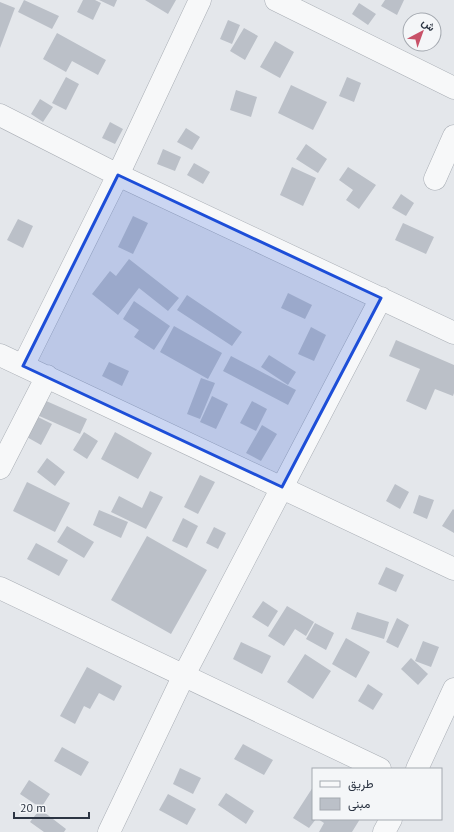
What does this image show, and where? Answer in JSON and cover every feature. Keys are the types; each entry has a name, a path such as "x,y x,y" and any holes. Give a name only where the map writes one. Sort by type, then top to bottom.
{"street":[{"path":"23,366 118,175 200,0"},
{"path":"276,0 454,88"},
{"path":"0,115 118,175 454,333"},
{"path":"435,179 454,136"},
{"path":"109,832 184,675 381,298"},
{"path":"0,355 454,569"},
{"path":"0,468 46,376"},
{"path":"0,588 378,768"},
{"path":"416,768 454,689"},
{"path":"384,832 390,820"}],"highlighted area":[{"path":"118,175 381,298 282,487 23,366"}],"building":[{"path":"24,0 59,16 52,29 18,12"},
{"path":"83,0 95,0 101,3 93,20 77,12"},
{"path":"99,0 117,0 114,7"},
{"path":"145,0 176,0 168,14"},
{"path":"385,0 404,0 397,15 381,6"},
{"path":"0,2 15,8 0,48"},
{"path":"359,3 376,14 368,25 352,14"},
{"path":"228,20 240,25 232,44 220,39"},
{"path":"244,28 258,36 245,60 230,51"},
{"path":"57,33 106,60 98,75 72,61 66,72 43,59"},
{"path":"275,41 294,52 280,78 260,67"},
{"path":"66,77 79,84 66,110 52,103"},
{"path":"347,77 361,83 354,102 339,96"},
{"path":"291,85 327,102 313,130 278,113"},
{"path":"236,90 257,97 251,117 230,110"},
{"path":"40,99 53,107 43,122 31,114"},
{"path":"110,122 123,129 115,144 102,138"},
{"path":"186,128 200,137 192,150 177,142"},
{"path":"306,144 327,159 318,173 296,159"},
{"path":"163,149 181,157 175,171 157,164"},
{"path":"194,163 210,172 203,184 187,175"},
{"path":"292,167 316,178 303,206 280,195"},
{"path":"348,167 376,185 359,209 346,200 353,190 339,180"},
{"path":"401,194 414,203 406,216 392,208"},
{"path":"133,216 148,223 133,254 118,247"},
{"path":"18,219 33,226 23,248 7,240"},
{"path":"403,223 434,237 426,254 395,240"},
{"path":"129,259 179,298 168,311 139,288 118,315 92,294 110,271 116,276"},
{"path":"288,293 312,305 305,319 281,308"},
{"path":"187,295 242,332 232,346 177,310"},
{"path":"134,301 170,326 154,350 134,337 139,330 123,319"},
{"path":"174,326 222,353 208,379 160,352"},
{"path":"311,327 326,335 314,361 298,354"},
{"path":"396,340 454,365 453,396 435,389 426,410 406,401 420,369 389,356"},
{"path":"269,355 296,372 288,385 261,367"},
{"path":"231,356 296,390 288,405 223,371"},
{"path":"109,362 129,371 122,386 102,376"},
{"path":"201,378 215,383 200,419 187,414"},
{"path":"212,396 228,404 216,429 200,422"},
{"path":"44,400 87,419 80,434 37,415"},
{"path":"252,401 267,409 256,431 240,423"},
{"path":"36,416 52,424 41,445 25,436"},
{"path":"262,425 277,434 261,461 246,453"},
{"path":"84,432 98,441 87,459 73,450"},
{"path":"115,432 152,453 138,479 101,459"},
{"path":"47,458 65,472 55,486 37,472"},
{"path":"200,475 215,482 198,514 184,507"},
{"path":"27,482 70,503 55,532 13,511"},
{"path":"395,484 409,492 400,509 386,501"},
{"path":"150,491 163,497 146,529 111,512 119,496 142,508"},
{"path":"419,495 434,500 427,519 413,513"},
{"path":"453,509 454,510 454,533 442,526"},
{"path":"99,510 128,522 121,538 93,525"},
{"path":"183,518 198,526 187,548 172,541"},
{"path":"67,526 94,542 84,558 57,542"},
{"path":"214,527 226,533 218,549 206,543"},
{"path":"147,536 207,570 171,634 111,600"},
{"path":"36,543 68,560 59,576 27,559"},
{"path":"386,567 404,575 396,592 378,584"},
{"path":"263,601 278,611 268,627 252,617"},
{"path":"287,606 314,622 306,636 295,629 284,646 268,636"},
{"path":"357,612 389,622 384,639 351,629"},
{"path":"397,618 409,625 398,648 386,642"},
{"path":"315,623 334,633 326,650 306,639"},
{"path":"346,638 370,652 356,678 332,664"},
{"path":"423,641 439,647 431,667 415,661"},
{"path":"241,642 271,656 262,674 233,659"},
{"path":"305,654 331,671 313,699 287,682"},
{"path":"411,658 428,674 418,685 401,669"},
{"path":"87,667 122,686 114,701 99,693 90,709 84,706 75,724 60,716"},
{"path":"368,684 383,694 373,710 358,701"},
{"path":"243,744 273,760 264,775 234,759"},
{"path":"62,747 89,762 81,776 54,761"},
{"path":"180,768 201,778 193,794 173,784"},
{"path":"29,780 50,794 41,808 20,794"},
{"path":"312,789 312,820 315,820 309,828 293,818"},
{"path":"226,793 254,811 246,824 218,805"},
{"path":"168,794 196,809 187,825 159,810"},
{"path":"40,809 66,829 64,832 44,832 30,822"},
{"path":"320,820 359,820 352,832 319,832 324,823"}]}
